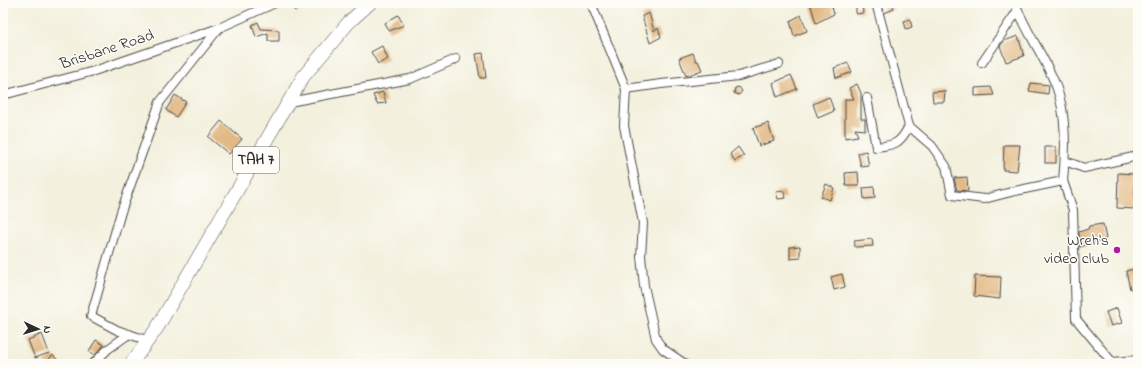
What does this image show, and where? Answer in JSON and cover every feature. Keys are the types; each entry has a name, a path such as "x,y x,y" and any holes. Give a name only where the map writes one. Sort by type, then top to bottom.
{"highway":[{"name":"TAH 7","path":"131,364 149,342 290,102 303,77 349,22 370,3"}],"street":[{"name":"Brisbane Road","path":"3,95 94,71 219,28 275,3"},
{"path":"591,3 626,89 624,126 643,223 641,256 644,286 656,339 663,349 685,364"},
{"path":"876,3 909,126 932,146 946,166 952,195 984,199 1063,181"},
{"path":"982,63 1016,7"},
{"path":"1016,7 1056,86 1063,112 1065,162 1063,181 1073,210 1076,319 1112,363 1138,360"},
{"path":"149,342 117,330 91,316 120,212 160,102 219,28"},
{"path":"290,102 410,78 456,59"},
{"path":"626,89 739,76 779,64"},
{"path":"867,98 876,147 892,145 903,139 909,126"},
{"path":"1065,162 1084,168 1138,156"},
{"path":"93,364 108,349 129,334"}],"building":[{"path":"291,3 312,3 295,11"},
{"path":"810,3 831,3 834,14 816,23"},
{"path":"882,3 892,3 894,9 884,13"},
{"path":"862,4 863,13 856,14 856,7"},
{"path":"649,13 654,31 658,28 661,37 650,43 642,16"},
{"path":"398,15 404,25 389,31 385,23"},
{"path":"801,15 807,31 794,36 790,21"},
{"path":"910,19 912,27 906,29 904,21"},
{"path":"258,22 261,29 279,30 279,41 268,41 268,33 256,37 252,25"},
{"path":"1018,36 1024,56 1006,62 1000,46 1004,41"},
{"path":"382,46 388,59 378,64 371,52"},
{"path":"483,53 486,78 480,78 476,54"},
{"path":"693,53 702,70 686,76 679,58"},
{"path":"848,63 852,72 836,78 834,68"},
{"path":"791,75 797,89 777,97 773,83"},
{"path":"1031,83 1049,85 1048,94 1029,91"},
{"path":"857,84 861,93 861,119 865,119 865,130 855,129 858,136 845,138 845,99 854,99 849,88"},
{"path":"739,87 742,91 739,95 734,93 735,88"},
{"path":"991,87 994,95 975,96 975,88"},
{"path":"945,91 944,102 933,102 932,92"},
{"path":"383,92 386,103 377,104 373,95"},
{"path":"175,95 186,102 176,117 166,110"},
{"path":"829,97 834,111 818,118 813,104"},
{"path":"221,121 242,139 229,154 208,137"},
{"path":"768,123 774,141 759,146 753,128"},
{"path":"1004,145 1020,145 1017,171 1003,170"},
{"path":"738,147 744,156 735,161 730,154"},
{"path":"1045,147 1056,147 1056,163 1045,163"},
{"path":"866,151 869,166 861,167 858,153"},
{"path":"858,172 859,186 846,186 845,173"},
{"path":"1118,173 1135,174 1135,209 1117,208"},
{"path":"967,177 968,191 957,190 954,178"},
{"path":"826,184 834,188 830,200 821,197"},
{"path":"874,187 875,198 864,199 863,188"},
{"path":"784,191 786,198 778,199 776,192"},
{"path":"1103,224 1106,239 1080,247 1079,232 1088,229 1089,226"},
{"path":"872,239 873,246 855,247 854,241"},
{"path":"800,246 800,258 790,259 790,247"},
{"path":"1138,268 1138,288 1130,289 1126,271"},
{"path":"842,274 845,287 834,290 831,277"},
{"path":"975,276 1001,277 1000,299 974,296"},
{"path":"1117,308 1122,323 1111,326 1106,312"},
{"path":"42,334 49,353 35,358 28,340"},
{"path":"96,340 104,345 95,355 89,351"},
{"path":"53,355 61,364 44,364"}],"place":[{"name":"Wreh's video club","path":"1117,250"}]}
